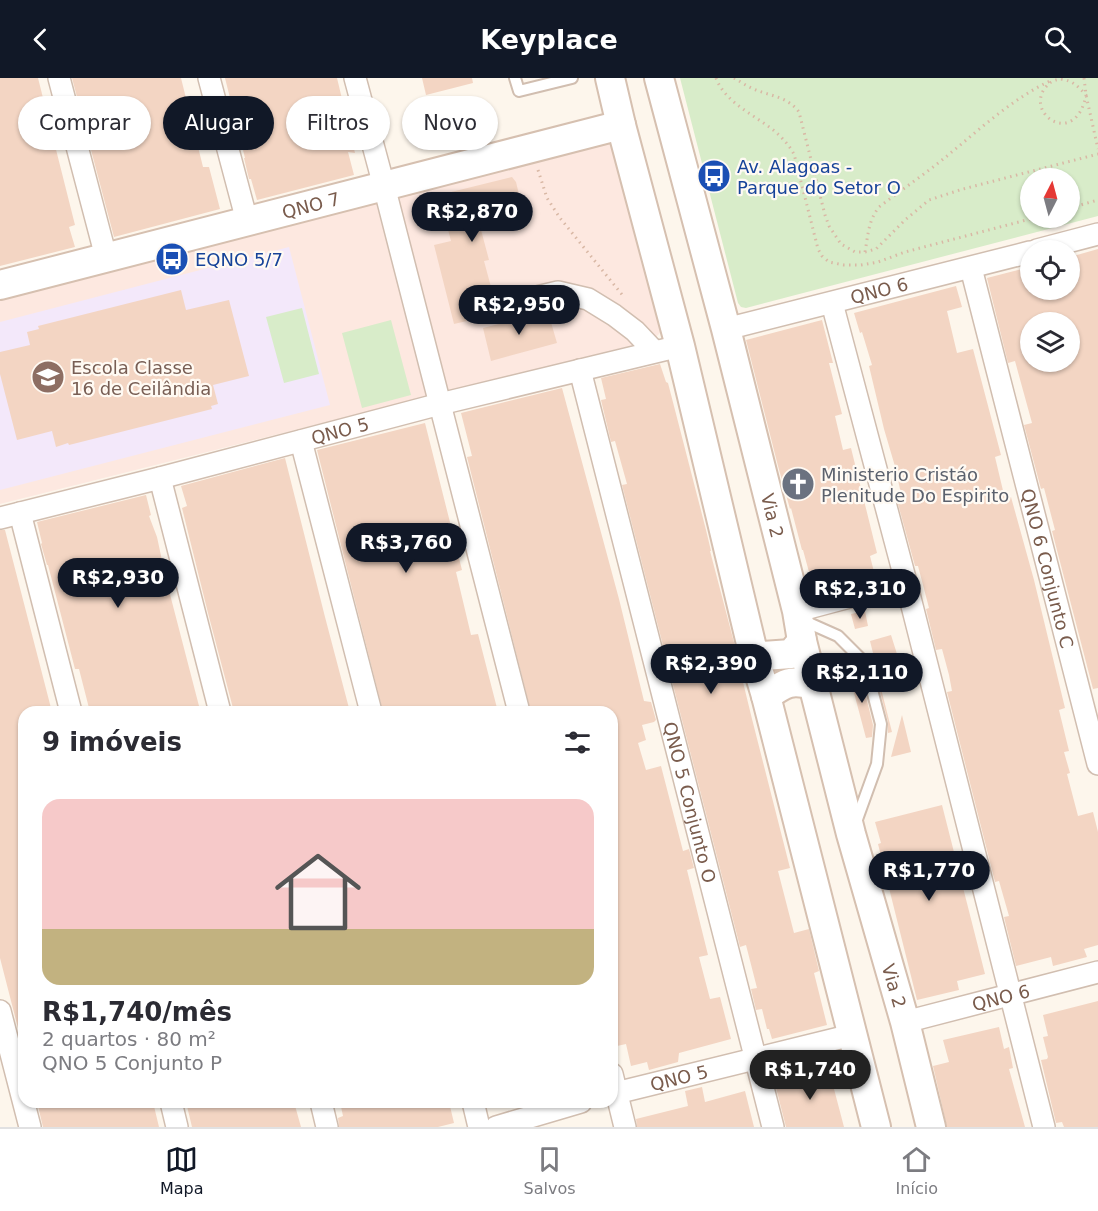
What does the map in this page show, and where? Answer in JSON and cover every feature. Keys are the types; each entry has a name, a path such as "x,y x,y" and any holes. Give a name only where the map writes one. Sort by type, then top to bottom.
{"main road":[{"path":"610,78 667,349 766,696 876,1127"},
{"name":"Via 2","path":"659,78 726,329 851,834 905,1022 931,1127"},
{"name":"QNO 7","path":"0,285 621,124"},
{"path":"753,652 763,656 791,654 799,623"},
{"path":"766,696 786,683 812,680"}],"street":[{"path":"59,78 106,257"},
{"path":"209,78 247,221"},
{"path":"355,78 517,706"},
{"path":"1075,240 1098,234"},
{"name":"QNO 6","path":"726,329 1020,255"},
{"name":"QNO 6 Conjunto C","path":"971,268 1098,764"},
{"path":"500,306 558,292 588,299 635,331 667,349"},
{"path":"832,303 906,582 1044,1127"},
{"name":"QNO 5","path":"10,516 440,404 667,349"},
{"name":"QNO 5 Conjunto O","path":"580,370 773,1127"},
{"path":"301,441 369,706"},
{"path":"160,478 218,706"},
{"path":"10,516 69,706"},
{"path":"799,623 906,582"},
{"name":"QNO 6","path":"905,1022 1098,972"},
{"path":"0,1011 18,1081"},
{"name":"QNO 5","path":"618,1086 755,1059 852,1035"},
{"path":"618,1100 626,1127"},
{"path":"25,1108 30,1127"},
{"path":"172,1108 177,1127"},
{"path":"322,1108 327,1127"},
{"path":"474,1108 479,1127"},
{"path":"496,1127 561,1108"}],"lane":[{"path":"515,78 519,91 572,78"},
{"path":"799,623 838,636 865,663 881,724 877,764 851,834"},
{"path":"812,680 865,663"}],"path":[{"path":"716,78 719,85 738,105 778,134 794,154 818,249 829,262 844,265 878,262 905,252 1020,222"},
{"path":"734,78 757,91 785,100 795,107 801,117 829,226 841,244 855,252 876,249 929,200 1098,152 1084,78"},
{"path":"865,252 869,222 879,207 1011,105 1052,79 1070,81 1086,95"},
{"path":"1052,79 1041,94 1040,104 1044,113 1052,121 1062,123 1072,121 1080,114 1086,95"},
{"path":"531,148 547,198 560,218 625,298"},
{"path":"1080,205 1098,200"}],"shaded area":[{"name":"EQNO 5/7","path":"610,141 615,144 663,330 653,340 0,504 0,296"},
{"path":"289,247 330,405 0,490 0,322"}],"green space":[{"path":"680,78 1098,78 1098,216 1080,221 1080,168 1020,168 1020,228 1052,228 746,308 741,307 738,303"},
{"path":"302,308 319,374 284,383 266,317"},
{"path":"391,320 411,395 362,408 342,333"}],"building":[{"path":"0,78 38,78 43,96 18,96 18,150 56,150 75,225 69,227 75,247 0,266"},
{"path":"72,78 181,78 185,96 163,96 163,150 199,150 203,167 209,167 220,209 114,237 91,150 151,150 151,96 77,96"},
{"path":"225,78 337,78 341,96 286,96 286,150 354,150 355,153 348,152 354,175 257,200 251,179 249,179 243,150 274,150 274,96 230,96"},
{"path":"422,78 472,78 473,83 426,95"},
{"path":"512,177 516,182 524,215 480,226 489,260 484,261 491,287 482,290 488,316 454,324 434,245 451,241 439,195"},
{"path":"1098,249 1098,688 1093,689 1052,531 1055,530 1044,488 1041,489 1024,425 1032,423 1015,361 1008,363 987,278 1020,270 1020,300 1080,300 1080,254"},
{"path":"956,286 962,307 947,311 957,353 973,349 1001,455 995,457 1005,499 1011,497 1065,708 1059,710 1069,751 1064,752 1070,773 1067,774 1078,816 1093,812 1098,832 1098,945 1084,949 1087,957 1053,966 1051,957 1016,966 1004,917 1009,916 999,881 995,882 947,692 952,691 949,675 942,649 936,650 926,609 929,608 898,504 903,503 899,480 869,366 872,365 854,313"},
{"name":"Escola Classe 16 de Ceilândia","path":"181,290 186,310 229,300 249,376 213,385 218,404 211,406 212,409 69,445 68,443 56,447 52,431 17,440 0,374 0,352 30,345 27,332 39,329 38,326"},
{"path":"548,312 557,343 491,361 483,328"},
{"path":"822,320 833,363 829,363 842,414 835,416 843,450 851,448 877,553 870,556 875,576 816,591 778,466 746,340"},
{"path":"660,364 668,383 706,530 790,868 778,871 794,933 809,929 819,971 814,973 827,1025 772,1039 762,1009 756,1010 751,989 757,988 746,945 740,947 622,485 627,484 615,441 611,442 601,400 606,399 601,378"},
{"path":"562,388 644,701 651,702 656,720 642,725 646,740 638,743 646,770 661,766 683,851 689,849 694,868 687,870 708,955 699,957 710,999 720,997 731,1039 679,1053 678,1062 649,1070 647,1062 631,1066 626,1044 618,1046 618,706 529,706 467,457 472,456 461,413"},
{"path":"425,423 462,570 456,572 471,635 478,634 496,706 381,706 317,450"},
{"path":"285,458 348,706 232,706 182,508 187,506 181,486"},
{"path":"146,495 151,515 149,516 157,537 199,706 88,706 79,669 75,669 37,522"},
{"path":"0,530 5,530 50,706 18,706 18,1028 0,958"},
{"path":"865,611 868,626 855,629 851,614"},
{"path":"891,635 897,654 875,661 870,641"},
{"path":"872,661 874,661 892,732 888,733 888,722"},
{"path":"860,672 873,725 872,737 866,738 849,674"},
{"path":"902,715 911,752 891,757"},
{"path":"942,805 985,974 957,981 959,990 917,1000 878,844 881,843 875,822"},
{"path":"1098,1001 1098,1127 1064,1127 1062,1122 1056,1123 1041,1060 1048,1057 1043,1037 1048,1036 1043,1015"},
{"path":"999,1027 1004,1049 1009,1047 1013,1068 1009,1069 1025,1127 947,1127 933,1066 949,1062 943,1040"},
{"path":"829,1070 844,1127 786,1127 775,1084"},
{"path":"702,1087 705,1102 745,1091 754,1127 637,1127 636,1119 688,1106 685,1091"},
{"path":"38,1108 154,1108 159,1127 43,1127"},
{"path":"187,1108 296,1108 301,1127 192,1127"},
{"path":"341,1108 450,1108 454,1123 438,1127 339,1127 338,1118 343,1116"}],"place":[{"name":"Av. Alagoas - Parque do Setor O","path":"714,176"},
{"name":"EQNO 5/7","path":"172,259"},
{"name":"Escola Classe 16 de Ceilândia","path":"48,377"},
{"name":"Ministerio Cristáo Plenitude Do Espirito","path":"798,484"}]}
